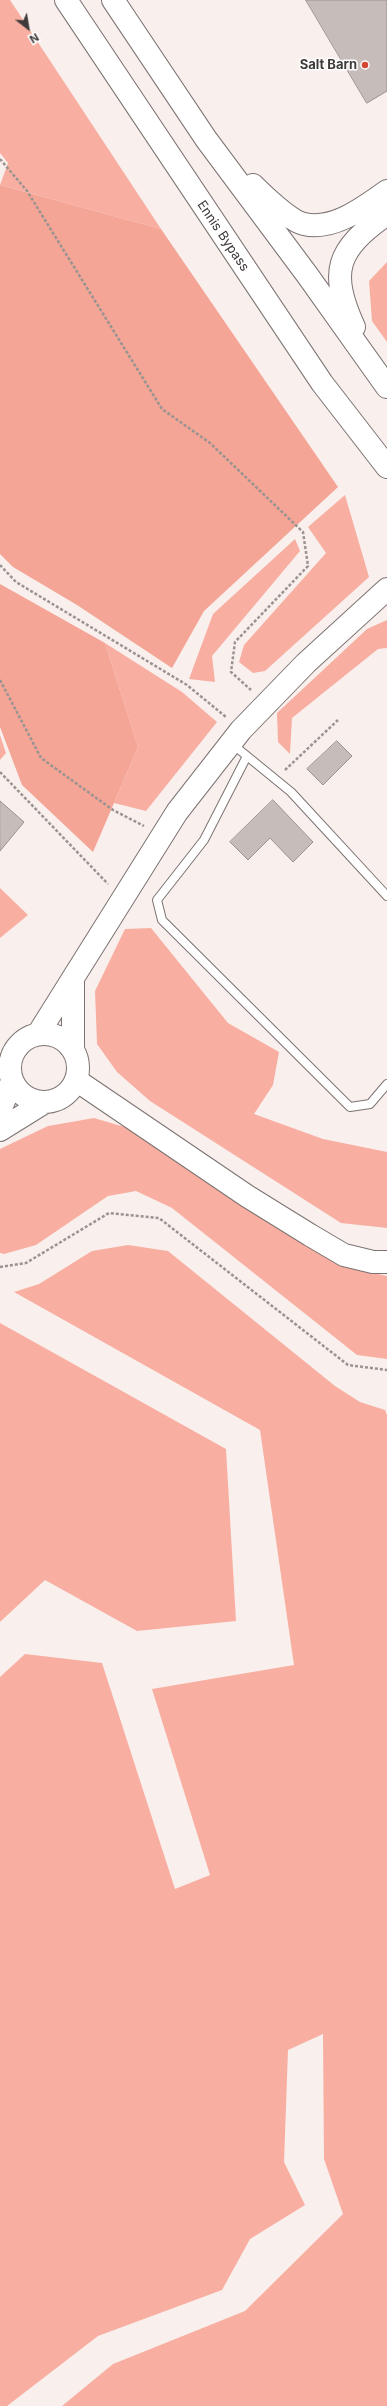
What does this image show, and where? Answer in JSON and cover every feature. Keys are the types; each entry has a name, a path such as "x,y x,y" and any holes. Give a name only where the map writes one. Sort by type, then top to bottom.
{"main road":[{"name":"Ennis Bypass","path":"66,0 322,383 387,467"},
{"path":"113,0 206,139 308,276 387,388"},
{"path":"206,139 269,201 303,224 324,225 353,214 387,191"},
{"path":"372,366 345,306 339,277 343,256 359,238 387,214"},
{"path":"38,1034 73,981 177,812 240,743 267,704 306,663 384,592"},
{"path":"0,1130 45,1102 59,1098 70,1089 76,1080 78,1065 73,1050 73,981"},
{"path":"45,1102 31,1100 20,1092 12,1081 9,1068 13,1053 23,1040 38,1034 52,1034 64,1040 73,1050"},
{"path":"76,1080 247,1196 344,1255 373,1262 387,1262"},
{"path":"0,1111 12,1081"}],"lane":[{"path":"387,896 291,792 240,743 204,840 157,900 162,920 350,1107 370,1104 387,1084"}],"path":[{"path":"0,159 27,191 162,409 210,443 303,532 308,566 235,642 231,672 267,704"},
{"path":"0,565 16,582 187,685 240,743"},
{"path":"0,680 41,758 113,810 162,836"},
{"path":"287,767 338,720"},
{"path":"0,772 123,899"},
{"path":"0,1267 26,1263 109,1213 159,1218 348,1365 387,1370"}],"shaded area":[{"path":"0,0 10,0 161,229 0,185 8,163 0,153"},
{"path":"0,185 161,229 338,487 204,611 172,668 77,605 13,567 0,554"},
{"path":"387,262 387,342 372,321 369,281"},
{"path":"345,495 369,577 265,671 253,673 239,662 244,645 326,553 308,527"},
{"path":"295,539 300,551 212,656 215,682 189,679 213,614"},
{"path":"0,584 105,643 138,747 93,852 22,785 0,727"},
{"path":"387,620 387,648 378,649 292,718 290,754 278,742 277,713 367,629"},
{"path":"105,643 182,692 217,722 146,811 114,803 138,747"},
{"path":"0,735 6,753 0,760"},
{"path":"0,888 28,915 0,938"},
{"path":"151,928 228,1023 279,1052 273,1085 254,1114 323,1139 387,1152 387,1228 341,1223 150,1101 117,1072 97,1044 95,991 125,929"},
{"path":"94,1118 128,1128 356,1269 387,1276 387,1359 357,1355 172,1208 136,1191 108,1196 36,1245 4,1254 0,1253 0,1149 48,1126"},
{"path":"128,1245 168,1251 335,1386 360,1402 385,1410 387,1415 387,2406 62,2406 113,2364 245,2311 343,2214 324,2159 323,2034 288,2050 284,2162 305,2205 250,2239 222,2290 98,2336 7,2406 0,2406 0,1677 25,1654 102,1663 175,1889 210,1875 152,1689 294,1665 260,1430 14,1292 39,1284 92,1251"},
{"path":"0,1323 226,1449 236,1621 137,1631 45,1580 0,1622"}],"building":[{"name":"Salt Barn","path":"306,0 387,0 387,91 367,103"},
{"path":"337,741 352,756 323,785 307,769"},
{"path":"273,800 313,842 293,862 270,838 248,860 230,842"},
{"path":"0,801 24,822 0,851"}],"place":[{"name":"Salt Barn","path":"365,65"}]}
